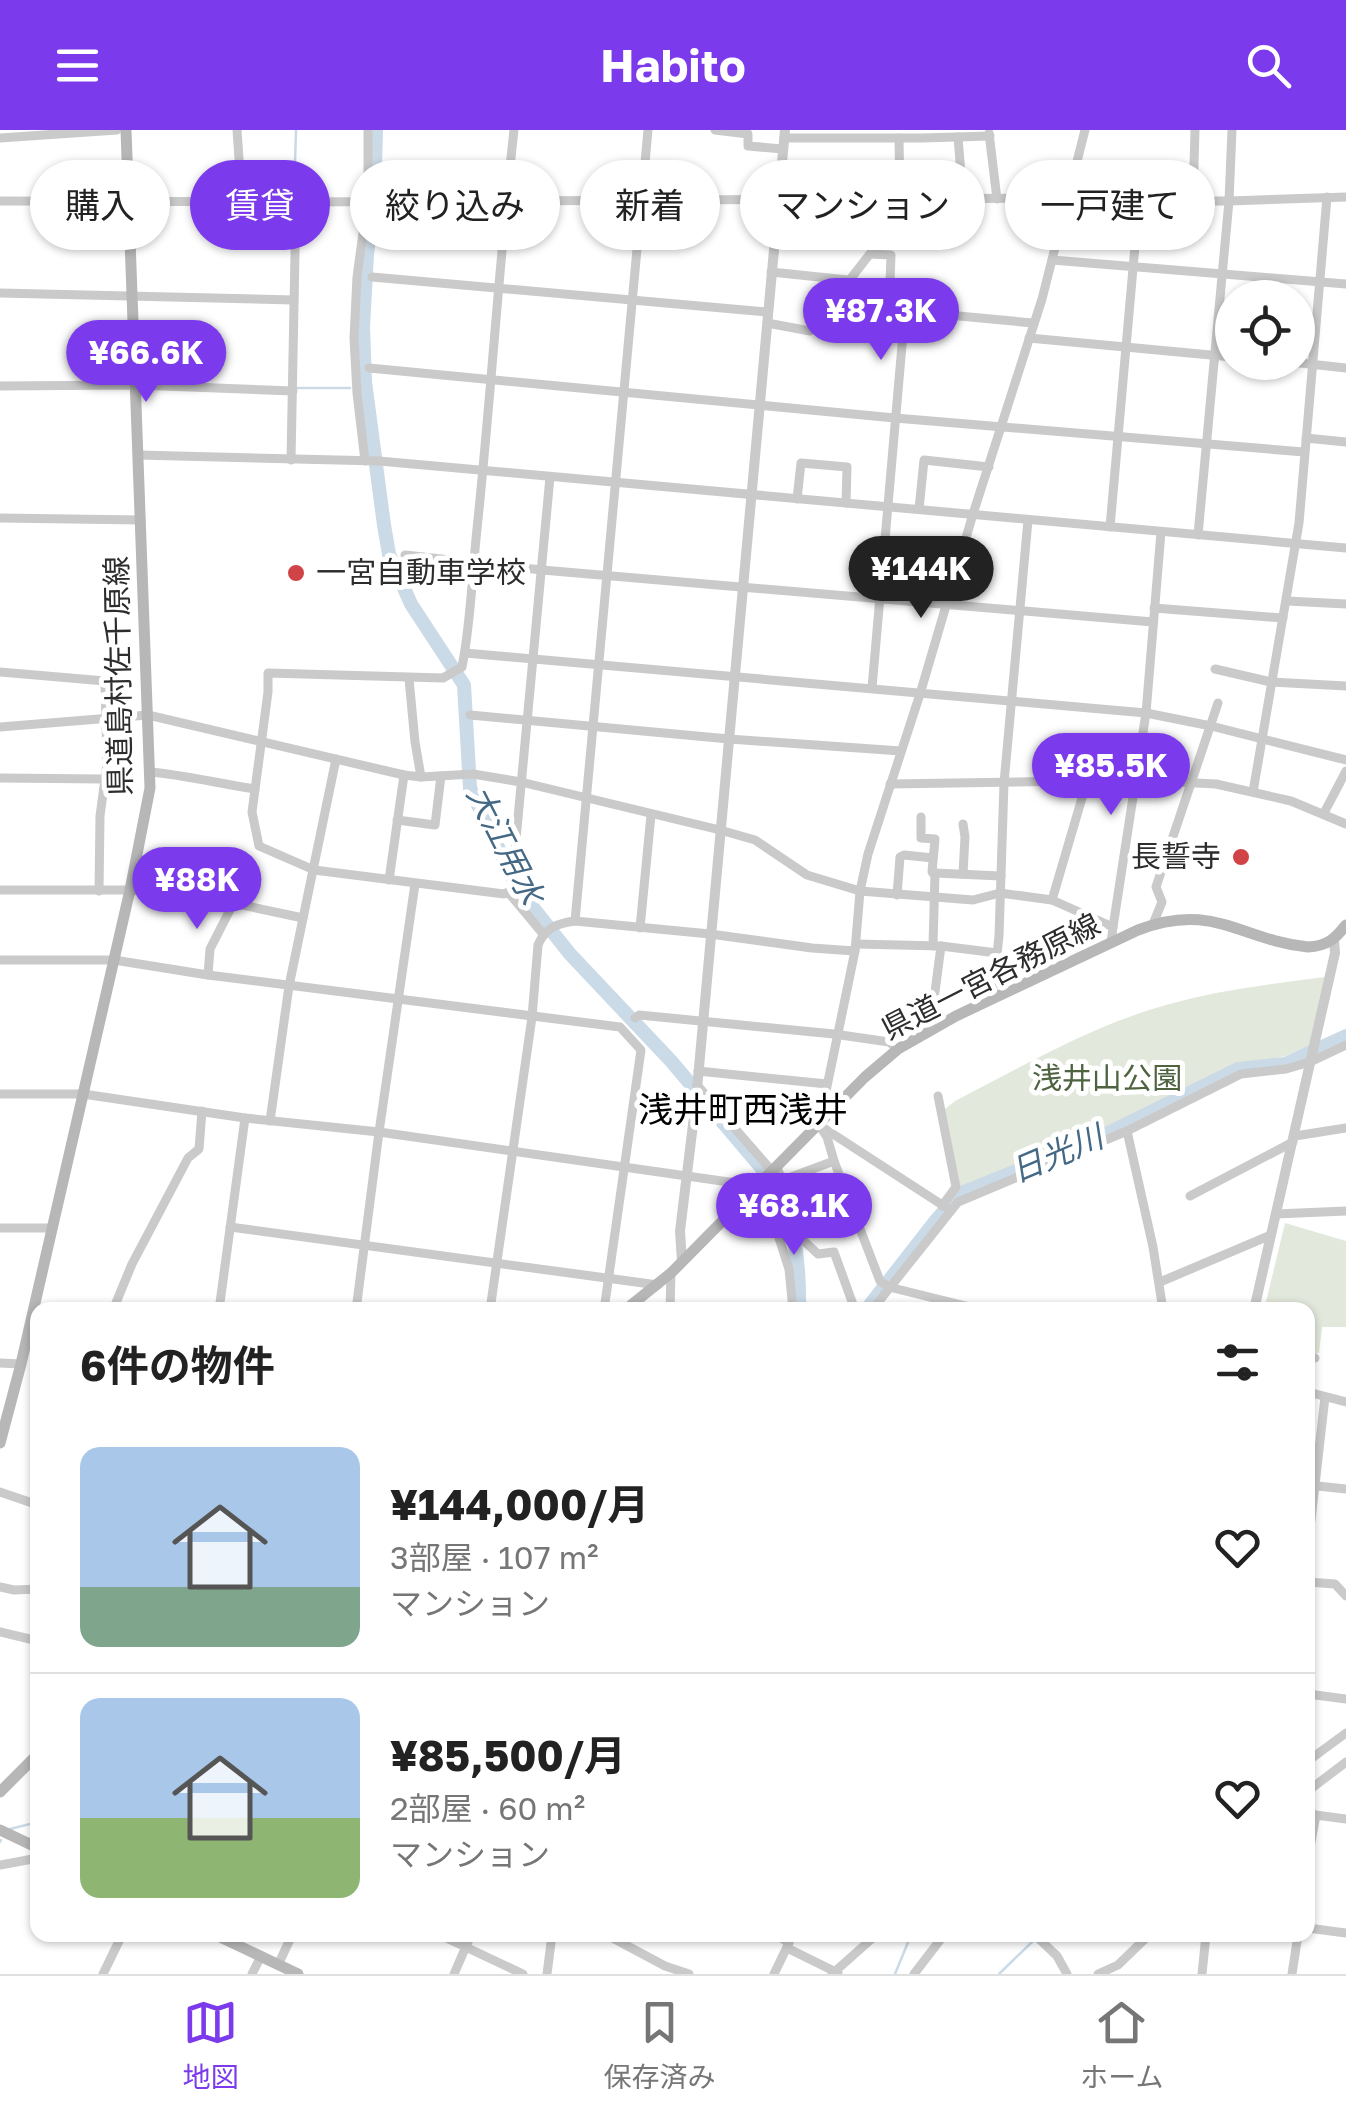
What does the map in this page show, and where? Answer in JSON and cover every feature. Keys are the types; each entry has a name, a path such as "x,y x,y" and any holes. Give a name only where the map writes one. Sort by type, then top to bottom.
{"main road":[{"name":"県道島村佐千原線","path":"126,130 127,160"},
{"name":"県道島村佐千原線","path":"35,1302 148,806 150,772 130,250"},
{"name":"県道一宮各務原線","path":"636,1302 671,1273 865,1076 930,1030 1153,924 1182,919 1212,921 1302,947 1340,939"},
{"path":"1340,939 1346,924"},
{"name":"県道島村佐千原線","path":"0,1444 30,1325"},
{"path":"0,1792 30,1762"},
{"path":"0,1830 30,1844"},
{"path":"231,1942 298,1974"}],"street":[{"path":"0,138 117,130"},
{"path":"237,130 239,160"},
{"path":"368,130 370,160"},
{"path":"511,160 514,130"},
{"path":"645,160 648,130"},
{"path":"715,130 748,134 748,146 784,139 899,138 923,134 958,137 989,133 997,199"},
{"path":"1078,160 1085,130"},
{"path":"1194,130 1194,160"},
{"path":"1222,280 1232,130"},
{"path":"958,137 960,160"},
{"path":"899,138 899,160"},
{"path":"1315,337 1327,197"},
{"path":"1215,201 1346,197"},
{"path":"985,199 1005,199"},
{"path":"0,201 30,201"},
{"path":"291,460 295,250"},
{"path":"360,250 354,366 372,461"},
{"path":"502,250 474,563 460,670 443,678 409,679 268,673 252,812 259,846 314,870 508,892 547,932"},
{"path":"575,921 636,250"},
{"path":"682,1262 680,1232 696,1100 773,250"},
{"path":"372,276 632,301 767,318 810,331 873,250"},
{"path":"950,1302 889,1287 880,1281 819,1124 856,948 860,891 868,854 1055,250"},
{"path":"1110,527 1135,250"},
{"path":"870,254 891,256 889,310"},
{"path":"1052,260 1346,284"},
{"path":"771,272 848,280"},
{"path":"0,294 294,300"},
{"path":"830,304 1034,323"},
{"path":"872,688 905,311"},
{"path":"1028,338 1215,356"},
{"path":"1315,364 1346,368"},
{"path":"1198,535 1215,366"},
{"path":"369,368 1304,452"},
{"path":"1253,792 1296,544 1311,380"},
{"path":"0,386 293,391"},
{"path":"1306,438 1346,442"},
{"path":"138,455 372,461 1346,548"},
{"path":"919,509 924,460 989,467"},
{"path":"798,499 801,463 847,467 846,503"},
{"path":"513,872 550,477"},
{"path":"0,518 141,520"},
{"path":"992,999 1004,783 1028,520"},
{"path":"1111,943 1146,713 1161,532"},
{"path":"405,555 1154,622"},
{"path":"1287,600 1346,604"},
{"path":"1154,608 1284,618"},
{"path":"465,652 1146,713 1346,760"},
{"path":"1215,670 1272,682 1346,686"},
{"path":"0,672 105,680 107,764 100,816 99,892"},
{"path":"409,679 422,777"},
{"path":"1153,924 1162,902 1156,886 1218,703"},
{"path":"0,727 148,714 404,775 467,775 521,782 720,830 755,840 807,875 860,891 972,900 1000,893 1052,900 1114,927"},
{"path":"470,715 901,751"},
{"path":"270,1121 289,986 336,759"},
{"path":"1324,814 1346,770"},
{"path":"150,772 255,789"},
{"path":"389,880 404,775"},
{"path":"398,820 434,825 441,776"},
{"path":"0,778 104,779"},
{"path":"890,784 1136,780 1216,784 1291,802 1346,824"},
{"path":"1052,900 1086,781"},
{"path":"640,928 651,814"},
{"path":"921,817 921,838 934,839 937,946 930,1030"},
{"path":"962,874 963,824"},
{"path":"897,895 900,857 933,858"},
{"path":"935,875 1001,876"},
{"path":"357,1302 415,884"},
{"path":"0,890 130,890 234,902 303,918"},
{"path":"208,976 210,948 234,902"},
{"path":"491,1302 532,1017 538,945 558,923 575,921 710,934 812,948 937,946 997,953"},
{"path":"1256,1302 1340,939"},
{"path":"0,960 114,960 208,976 620,1027 641,1050 605,1302"},
{"path":"635,1018 639,1015 889,1042 898,1049"},
{"path":"946,1208 1127,1131 1241,1074 1310,1062 1346,1045"},
{"path":"698,1071 827,1084"},
{"path":"697,1085 767,1176 790,1268 792,1302"},
{"path":"0,1094 83,1094 688,1174 783,1180 834,1162"},
{"path":"878,1302 946,1208 956,1187 938,1096"},
{"path":"116,1302 178,1176 188,1158 199,1149 202,1112"},
{"path":"221,1302 245,1118"},
{"path":"819,1124 946,1208"},
{"path":"1190,1196 1294,1139 1346,1128"},
{"path":"1127,1131 1162,1302"},
{"path":"783,1180 804,1240 818,1254 834,1252 853,1302"},
{"path":"1276,1214 1346,1212"},
{"path":"230,1227 658,1285"},
{"path":"0,1228 52,1228"},
{"path":"1160,1282 1272,1235"},
{"path":"670,1302 671,1273"},
{"path":"0,1363 21,1364"},
{"path":"1315,1394 1346,1402"},
{"path":"1315,1460 1325,1397"},
{"path":"1315,1486 1346,1490"},
{"path":"0,1492 30,1502"},
{"path":"1315,1583 1335,1584 1346,1596"},
{"path":"0,1587 30,1589"},
{"path":"0,1632 30,1639"},
{"path":"1315,1695 1346,1699"},
{"path":"1315,1757 1346,1733"},
{"path":"1315,1784 1346,1762"},
{"path":"1315,1815 1346,1820"},
{"path":"0,1865 30,1859"},
{"path":"1315,1929 1346,1933"},
{"path":"103,1974 119,1942"},
{"path":"278,1964 289,1942"},
{"path":"456,1942 523,1974"},
{"path":"454,1974 467,1942"},
{"path":"547,1974 551,1942"},
{"path":"629,1942 663,1970 689,1974"},
{"path":"774,1974 788,1942"},
{"path":"787,1948 835,1973 868,1942"},
{"path":"914,1974 939,1942"},
{"path":"1042,1942 1057,1956 1067,1974"},
{"path":"1098,1974 1118,1965 1142,1942"},
{"path":"1202,1974 1205,1942"},
{"path":"1292,1974 1297,1942"},
{"path":"850,1974 854,1955"},
{"path":"252,1974 261,1956"},
{"path":"1118,1965 1126,1974"}],"green space":[{"name":"浅井山公園","path":"1325,977 1309,1046 1237,1068 1060,1154 961,1191 945,1109 955,1101 1058,1048 1138,1014 1225,991"},
{"path":"1285,1223 1346,1241 1346,1327 1322,1327 1319,1353 1315,1353 1315,1302 1266,1302"}],"waterway":[{"path":"295,160 296,130"},
{"name":"大江用水","path":"376,130 363,327 365,382 384,525 389,554 411,604 464,685 470,788 514,881 531,905 776,1185 795,1246 799,1302"},
{"path":"297,388 350,388"},
{"name":"日光川","path":"872,1302 959,1194 1094,1140 1238,1069 1285,1064 1346,1036"},
{"name":"日光川","path":"10,1829 30,1824"},
{"path":"895,1974 908,1942"},
{"path":"999,1974 1032,1942"}],"place":[{"name":"一宮自動車学校","path":"296,573"},
{"name":"長誓寺","path":"1241,857"}],"district":[{"name":"浅井町西浅井","path":"743,1110"}]}
